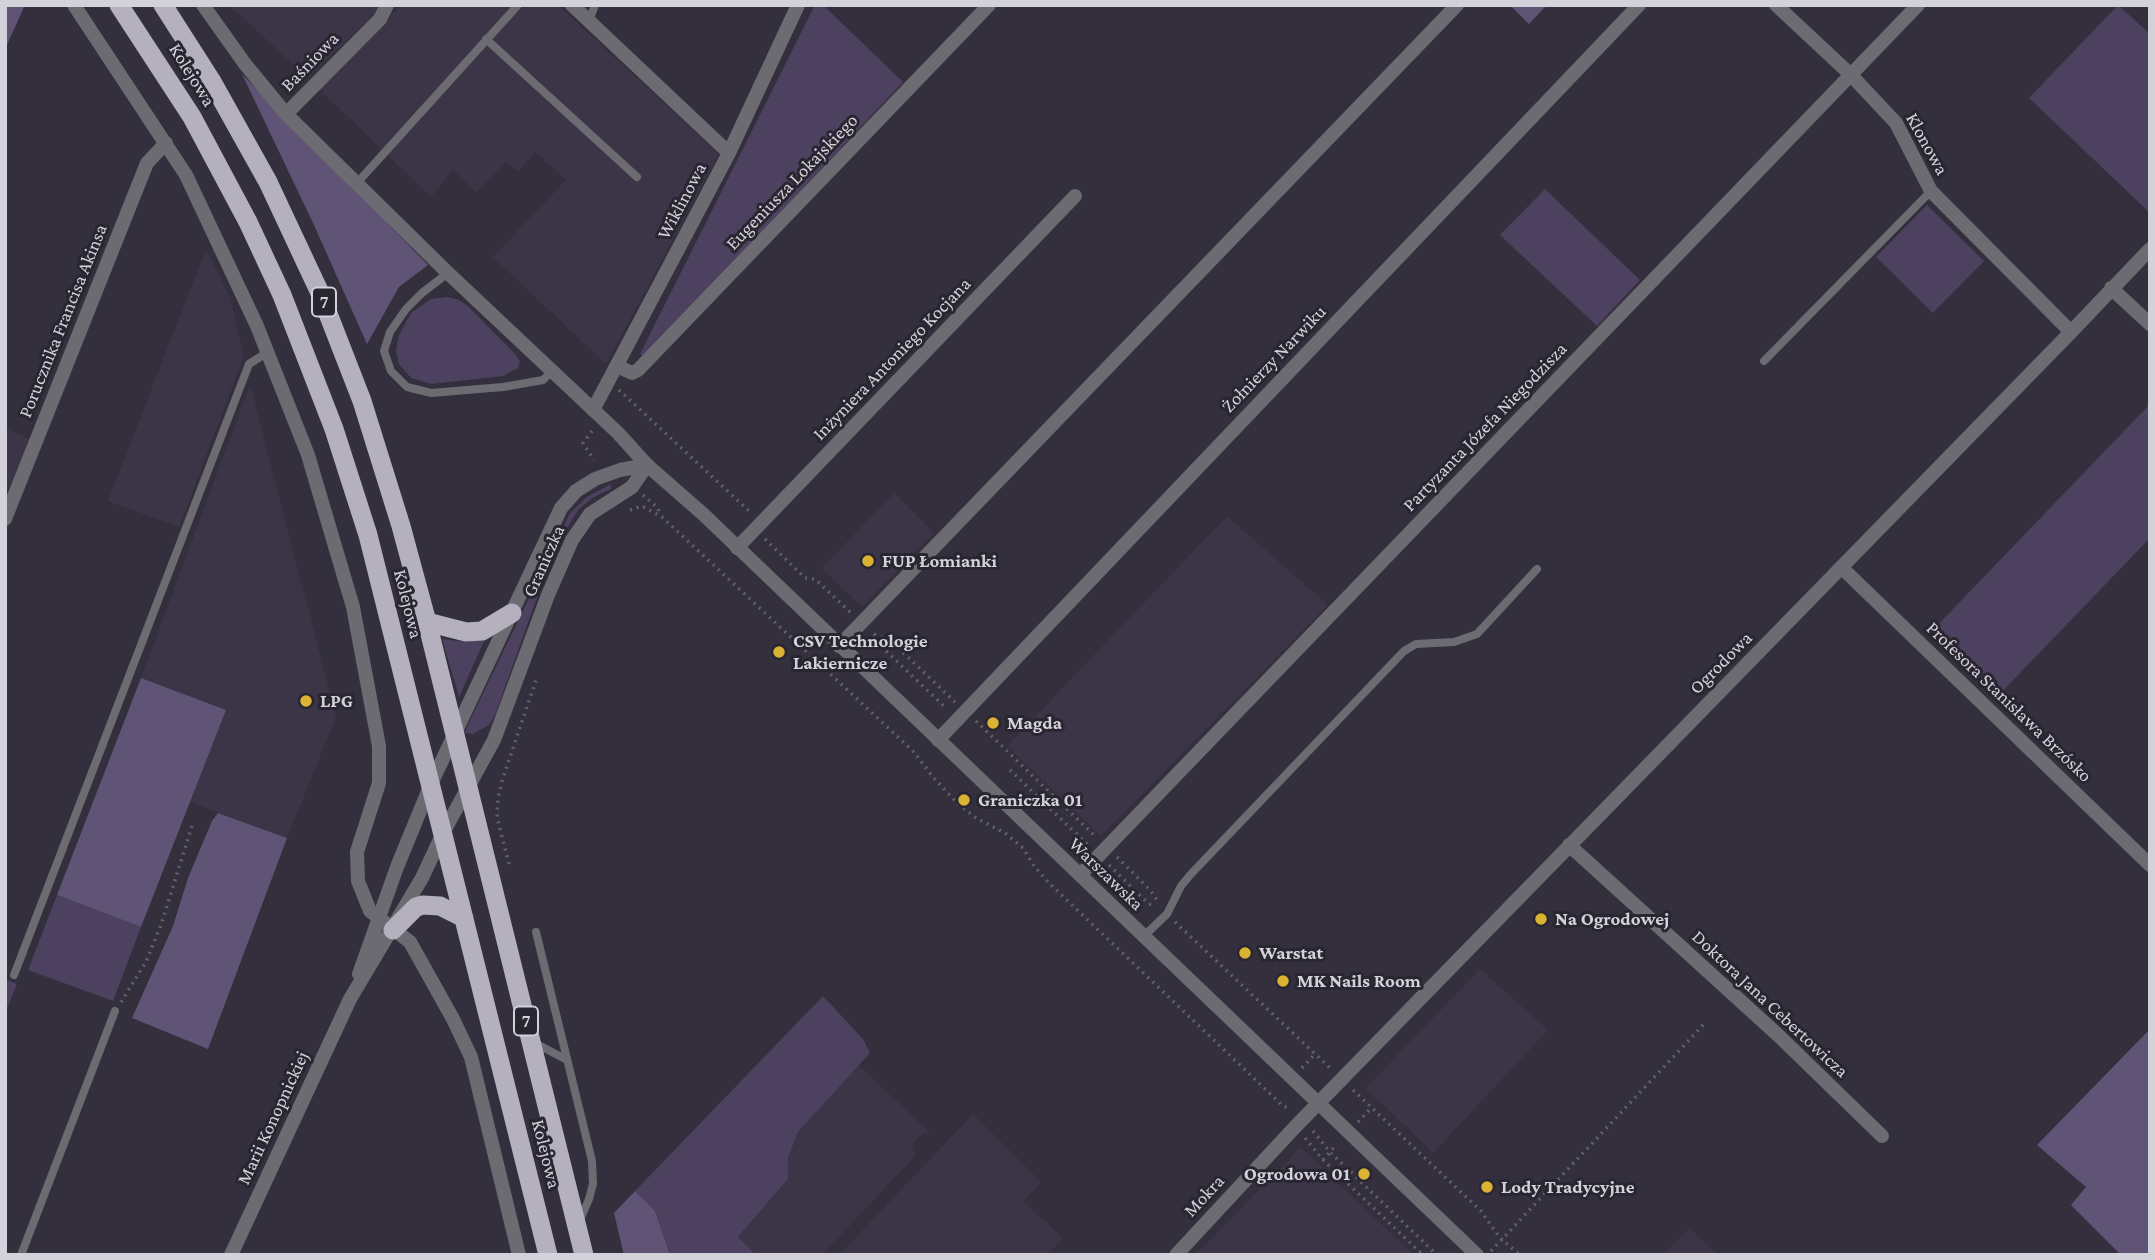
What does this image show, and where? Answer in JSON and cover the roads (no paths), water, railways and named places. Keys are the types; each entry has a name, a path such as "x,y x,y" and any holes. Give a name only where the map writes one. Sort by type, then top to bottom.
{"highway":[{"name":"Kolejowa","path":"119,5 192,117 228,182 274,275 310,361 357,499 548,1255"},
{"name":"Kolejowa","path":"163,5 253,153 294,234 320,293 377,447 427,622 584,1255"},
{"path":"427,622 466,632 482,631 512,613"},
{"path":"385,924 424,905 440,906 464,918"}],"street":[{"path":"74,5 186,175 268,352 308,455 354,607 379,746 380,769 375,797 361,836 356,866 363,897 370,911 410,942 471,1057 519,1255"},
{"name":"Baśniowa","path":"286,114 380,19 387,5"},
{"path":"572,5 729,153"},
{"name":"Wiklinowa","path":"598,415 609,381 729,153 798,5"},
{"name":"Eugeniusza Lokajskiego","path":"617,366 632,373 638,370 989,5"},
{"path":"839,646 1457,5"},
{"name":"Żołnierzy Narwiku","path":"938,740 1639,5"},
{"name":"Klonowa","path":"1776,5 1851,75 1896,123 1931,191 2071,332"},
{"name":"Partyzanta Józefa Niegodzisza","path":"1080,875 1918,5"},
{"path":"207,8 244,64 286,114 647,465"},
{"name":"Porucznika Francisa Akinsa","path":"5,519 147,163 166,143"},
{"name":"Inżyniera Antoniego Kocjana","path":"737,548 1076,196"},
{"name":"Ogrodowa","path":"1319,1104 2150,249"},
{"path":"2111,288 2150,324"},
{"name":"Graniczka","path":"431,784 561,508 576,491 595,479 620,470 647,465"},
{"name":"Graniczka","path":"443,833 500,727 548,595 572,540 590,514 632,487 647,465"},
{"name":"Warszawska","path":"647,465 703,514 1477,1255"},
{"name":"Profesora Stanisława Brzósko","path":"1842,568 2150,864"},
{"name":"Marii Konopnickiej","path":"231,1255 385,924 431,784"},
{"name":"Marii Konopnickiej","path":"385,924 422,878 443,833"},
{"name":"Doktora Jana Cebertowicza","path":"1569,845 1779,1036 1882,1136"},
{"name":"Mokra","path":"1176,1255 1319,1104"}],"lane":[{"path":"357,183 518,5"},
{"path":"589,21 595,5"},
{"path":"486,39 637,177"},
{"path":"1765,361 1931,191"},
{"path":"448,273 405,309 390,332 384,351 391,371 407,387 430,393 503,387 543,380 552,371"},
{"path":"15,975 249,364 268,352"},
{"path":"1144,936 1165,912 1191,874 1404,651 1416,644 1454,642 1477,634 1537,569"},
{"path":"536,932 592,1161 593,1184 590,1199 577,1226"},
{"path":"21,1255 115,1012"},
{"path":"531,1041 567,1060"}],"place":[{"name":"FUP Łomianki","path":"868,561"},
{"name":"CSV Technologie Lakiernicze","path":"779,652"},
{"name":"LPG","path":"306,701"},
{"name":"Magda","path":"993,723"},
{"name":"Graniczka 01","path":"964,800"},
{"name":"Na Ogrodowej","path":"1541,919"},
{"name":"Warstat","path":"1245,953"},
{"name":"MK Nails Room","path":"1283,981"},
{"name":"Ogrodowa 01","path":"1364,1174"},
{"name":"Lody Tradycyjne","path":"1487,1187"}]}
